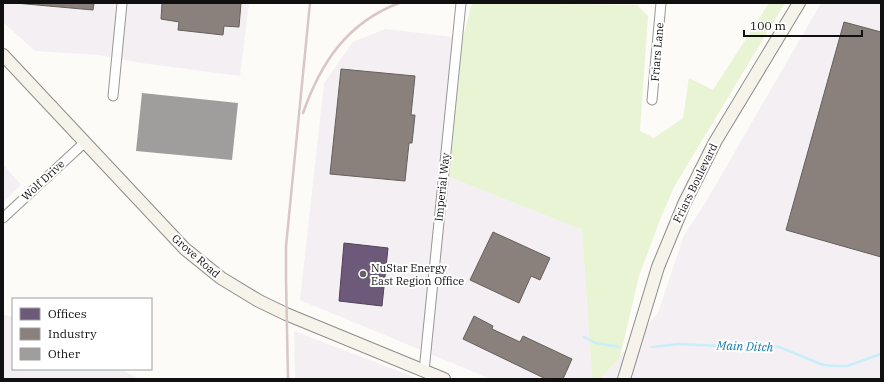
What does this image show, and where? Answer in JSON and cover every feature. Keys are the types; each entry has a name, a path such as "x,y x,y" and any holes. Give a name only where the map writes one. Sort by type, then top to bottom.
{"main road":[{"name":"Friars Boulevard","path":"624,379 658,267 684,204 716,142 799,3"},
{"name":"Grove Road","path":"3,55 185,249 221,278 259,301 286,314 444,379"}],"street":[{"path":"113,96 122,3"},
{"name":"Imperial Way","path":"424,371 461,3"},
{"name":"Friars Lane","path":"652,100 661,3"},
{"name":"Wolf Drive","path":"3,218 84,142"}],"shaded area":[{"path":"3,3 249,3 240,76 141,63 99,55 35,51 3,22"},
{"path":"821,3 881,3 881,379 600,379 658,313 684,235 704,205"},
{"path":"385,29 463,38 449,177 582,230 592,379 491,379 300,300 324,83 353,42"},
{"path":"3,164 21,185 3,202"},
{"path":"3,314 12,318 12,370 121,370 140,379 3,379"},
{"path":"294,331 419,379 295,379"}],"green space":[{"path":"472,3 637,5 648,16 640,131 654,138 683,118 689,78 713,90 769,3 785,3 674,187 639,276 620,357 600,379 592,379 582,230 449,177 463,38"}],"building: Offices":[{"name":"NuStar Energy East Region Office","path":"344,243 388,248 382,306 339,301"}],"building: Industry":[{"path":"15,3 94,3 93,10"},
{"path":"162,3 241,3 239,27 224,26 223,35 178,30 179,22 161,19"},
{"path":"844,22 881,32 881,257 786,230"},
{"path":"341,69 415,76 411,115 415,115 412,143 409,143 405,181 330,174"},
{"path":"493,232 550,258 540,280 531,276 519,303 470,280"},
{"path":"474,316 493,326 492,329 520,342 523,336 572,359 563,379 546,379 463,339"}],"building: Other":[{"path":"142,93 238,103 232,160 136,151"}],"waterway":[{"name":"Main Ditch","path":"584,337 596,343 619,347"},
{"name":"Main Ditch","path":"652,347 679,344 721,346 739,345 754,348 771,346 779,347 823,365 836,366 847,366 881,354"}],"railway":[{"path":"288,379 286,246 310,3"},
{"path":"303,113 318,77 338,46 365,21 381,11 399,3"}],"place":[{"name":"NuStar Energy East Region Office","path":"363,274"}]}
